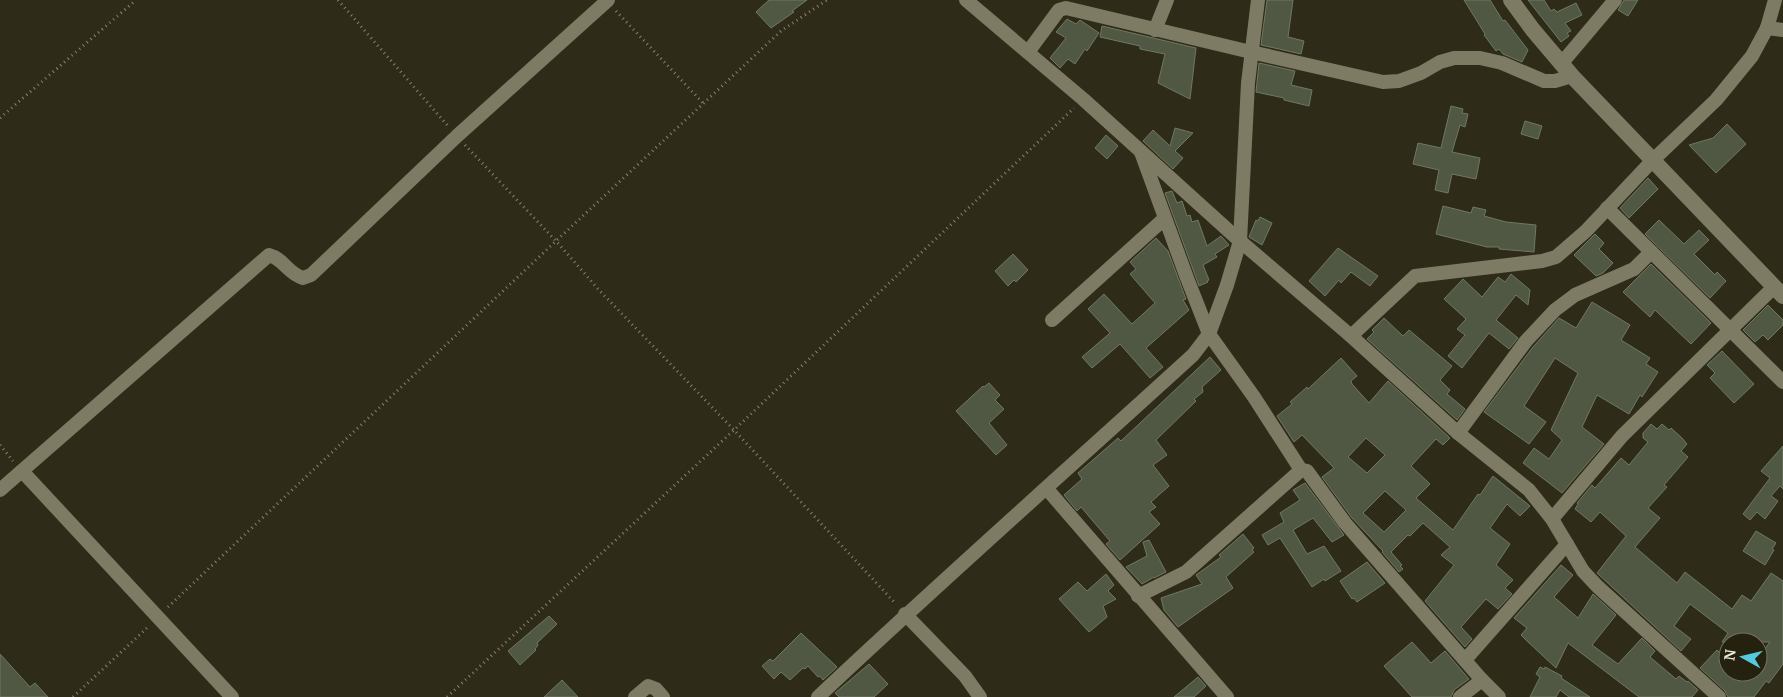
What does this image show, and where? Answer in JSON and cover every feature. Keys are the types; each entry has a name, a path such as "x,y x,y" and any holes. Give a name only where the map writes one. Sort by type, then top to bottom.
{"street":[{"path":"966,0 1083,99 1240,241 1351,336 1458,433 1529,490 1552,519 1583,571 1598,587 1719,697"},
{"path":"1156,30 1166,0"},
{"path":"818,697 905,614 1047,489 1193,355 1209,334 1227,285 1240,241 1251,52 1258,0"},
{"path":"1512,0 1533,30 1567,70 1779,292 1729,330 1622,436 1552,519"},
{"path":"1028,52 1059,10 1066,8 1383,82 1399,81 1421,73 1440,62 1454,58 1480,58 1502,63 1544,81 1555,81 1567,70 1615,0"},
{"path":"1351,336 1415,276 1542,261 1556,257 1586,231 1652,160 1716,100 1752,56 1767,28 1776,0"},
{"path":"0,490 269,255 276,257 293,275 303,278 311,276 457,136 606,1"},
{"path":"1767,28 1783,30"},
{"path":"1141,152 1164,219 1209,334 1254,397 1301,470"},
{"path":"1607,208 1783,382"},
{"path":"1052,320 1164,219"},
{"path":"1458,433 1526,341 1555,310 1575,295 1634,269 1651,252"},
{"path":"1138,596 1186,572 1301,470 1307,470 1345,522 1482,680 1499,697"},
{"path":"22,471 232,697"},
{"path":"1047,489 1227,697"},
{"path":"1465,660 1567,544"},
{"path":"905,614 965,676 980,697"},
{"path":"1460,697 1482,680"},
{"path":"635,697 648,686 656,689 664,697"}],"path":[{"path":"0,118 136,0"},
{"path":"338,0 457,136 556,241 599,290 734,430 905,614"},
{"path":"73,697 703,103 781,31 827,0"},
{"path":"606,1 703,103"},
{"path":"448,697 734,430 1083,99"},
{"path":"0,445 22,471"}],"building":[{"path":"769,0 807,0 771,28 756,12"},
{"path":"1267,0 1293,0 1288,37 1304,41 1301,54 1261,45"},
{"path":"1464,0 1490,0 1503,21 1505,20 1528,50 1522,62 1503,54 1499,49 1496,51 1484,35"},
{"path":"1528,0 1544,0 1551,11 1554,9 1557,12 1576,3 1582,15 1565,23 1571,31 1567,33 1569,36 1561,42"},
{"path":"1624,0 1638,0 1628,16 1618,10"},
{"path":"1067,19 1076,24 1080,20 1099,33 1087,51 1085,49 1075,64 1068,59 1060,68 1050,58 1066,38 1056,32"},
{"path":"1102,26 1196,48 1190,99 1158,83 1165,54 1100,37"},
{"path":"1259,63 1295,71 1291,85 1312,90 1309,106 1256,92"},
{"path":"1451,106 1463,109 1462,113 1468,114 1465,127 1460,125 1452,152 1480,158 1476,179 1452,174 1448,193 1435,190 1439,170 1413,164 1418,143 1441,148"},
{"path":"1525,121 1542,126 1538,139 1521,134"},
{"path":"1727,124 1746,144 1716,173 1689,145 1713,138"},
{"path":"1175,128 1193,133 1175,151 1183,158 1173,169 1143,141 1153,130 1170,146"},
{"path":"1106,135 1118,146 1107,159 1095,148"},
{"path":"1648,178 1658,189 1629,218 1620,208"},
{"path":"1172,191 1177,203 1182,201 1187,216 1190,215 1192,222 1198,220 1207,246 1221,236 1229,245 1215,254 1217,257 1203,265 1209,280 1199,286 1165,193"},
{"path":"1443,206 1471,213 1473,207 1486,210 1484,216 1506,222 1536,225 1534,252 1487,247 1436,234"},
{"path":"1260,217 1272,223 1262,245 1249,237 1256,220 1258,221"},
{"path":"1659,220 1684,244 1699,230 1709,240 1694,254 1715,275 1717,272 1726,281 1710,298 1645,234"},
{"path":"1595,234 1604,243 1599,249 1613,263 1603,273 1596,276 1574,255"},
{"path":"1156,238 1168,251 1186,299 1183,300 1189,310 1146,348 1163,367 1150,378 1120,344 1092,368 1082,357 1110,333 1088,309 1104,294 1132,324 1155,303 1130,274 1136,269 1130,262"},
{"path":"1338,248 1378,276 1370,286 1351,272 1341,283 1339,280 1325,296 1309,281"},
{"path":"1013,254 1028,270 1016,282 1014,280 1008,286 995,271"},
{"path":"1651,264 1711,323 1691,344 1655,310 1650,317 1623,292"},
{"path":"1511,274 1530,290 1528,305 1516,295 1496,320 1518,338 1509,349 1489,333 1462,368 1448,356 1465,335 1457,329 1466,319 1444,299 1463,279 1482,297 1498,277 1505,282"},
{"path":"1592,302 1630,325 1621,340 1650,358 1646,364 1658,372 1642,397 1640,395 1629,414 1597,395 1582,427 1604,444 1562,493 1523,463 1534,448 1549,459 1562,440 1551,430 1578,373 1555,358 1524,406 1546,422 1529,444 1484,412 1533,347 1559,318 1576,328"},
{"path":"1768,305 1783,320 1783,325 1768,340 1763,335 1755,342 1743,330"},
{"path":"1384,318 1403,336 1409,330 1452,366 1440,380 1450,390 1447,394 1465,409 1457,420 1367,339 1374,332 1372,330"},
{"path":"1722,351 1754,384 1734,403 1710,378 1715,373 1707,365"},
{"path":"1210,357 1221,370 1202,387 1203,392 1194,399 1196,401 1156,440 1167,455 1153,465 1169,486 1151,502 1156,507 1149,512 1160,524 1120,560 1106,544 1110,541 1081,507 1077,511 1064,495 1082,479 1078,473 1118,438 1121,441"},
{"path":"1341,358 1357,376 1351,381 1352,384 1369,403 1388,381 1450,438 1443,445 1436,439 1411,466 1430,484 1416,498 1453,530 1493,476 1530,506 1520,516 1507,504 1490,528 1510,544 1496,565 1513,580 1505,588 1512,594 1498,609 1486,599 1461,627 1472,639 1465,647 1425,601 1454,565 1441,555 1450,547 1423,523 1391,552 1402,565 1400,566 1403,569 1399,572 1383,551 1352,518 1322,477 1334,468 1302,435 1294,442 1277,416 1292,404 1290,402 1307,387 1308,389","holes":["1366,438 1385,455 1367,473 1348,457","1385,491 1406,510 1384,532 1363,513"]},
{"path":"989,383 1000,395 995,400 1004,409 989,423 1007,445 996,455 956,411 983,386"},
{"path":"1651,424 1657,429 1662,424 1669,430 1671,428 1687,444 1681,451 1688,457 1664,485 1667,487 1648,508 1660,518 1635,547 1677,583 1685,572 1732,609 1742,595 1751,601 1771,573 1783,581 1783,664 1769,683 1768,645 1770,642 1768,642 1768,632 1727,632 1690,604 1674,626 1691,639 1681,651 1597,573 1626,536 1600,512 1591,522 1575,509 1577,503 1592,485 1595,488 1621,458 1629,465 1648,442 1643,438 1643,433"},
{"path":"1783,446 1783,489 1780,486 1771,496 1778,501 1765,519 1757,512 1750,520 1743,514 1770,478 1761,471"},
{"path":"1305,483 1344,535 1332,542 1313,518 1293,530 1307,554 1324,546 1341,571 1312,587 1280,538 1268,545 1262,535 1284,522 1280,513 1300,500 1293,490"},
{"path":"1756,531 1776,543 1765,565 1743,551"},
{"path":"1243,534 1254,548 1252,550 1254,552 1226,577 1233,588 1178,627 1164,610 1161,598 1202,584 1196,575 1221,557 1219,555"},
{"path":"1149,540 1166,572 1142,584 1126,567 1147,556 1143,542"},
{"path":"1367,562 1385,583 1357,602 1354,598 1352,599 1340,581"},
{"path":"1561,565 1573,575 1554,597 1578,618 1593,594 1616,615 1592,645 1618,664 1642,638 1655,651 1650,657 1676,679 1679,676 1698,690 1692,697 1639,697 1568,643 1556,668 1521,635 1527,628 1514,618"},
{"path":"1106,574 1114,585 1108,591 1116,599 1103,606 1107,617 1089,632 1059,599 1078,582 1087,591"},
{"path":"549,616 557,624 537,643 536,650 520,665 508,651"},
{"path":"801,633 837,667 823,680 808,666 790,680 781,672 774,679 762,666 770,659 773,661"},
{"path":"1412,642 1431,663 1445,651 1469,679 1454,690 1451,697 1412,697 1384,666"},
{"path":"1717,650 1718,682 1765,682 1754,697 1728,697 1725,691 1700,668"},
{"path":"0,654 30,687 35,683 48,697 0,697"},
{"path":"869,664 888,684 874,697 839,697 835,693"},
{"path":"1540,667 1544,669 1545,667 1562,676 1561,678 1590,697 1569,697 1560,690 1556,697 1530,697 1540,677 1536,674"},
{"path":"1198,677 1206,686 1194,697 1174,697"},
{"path":"562,680 578,697 544,697"}]}
